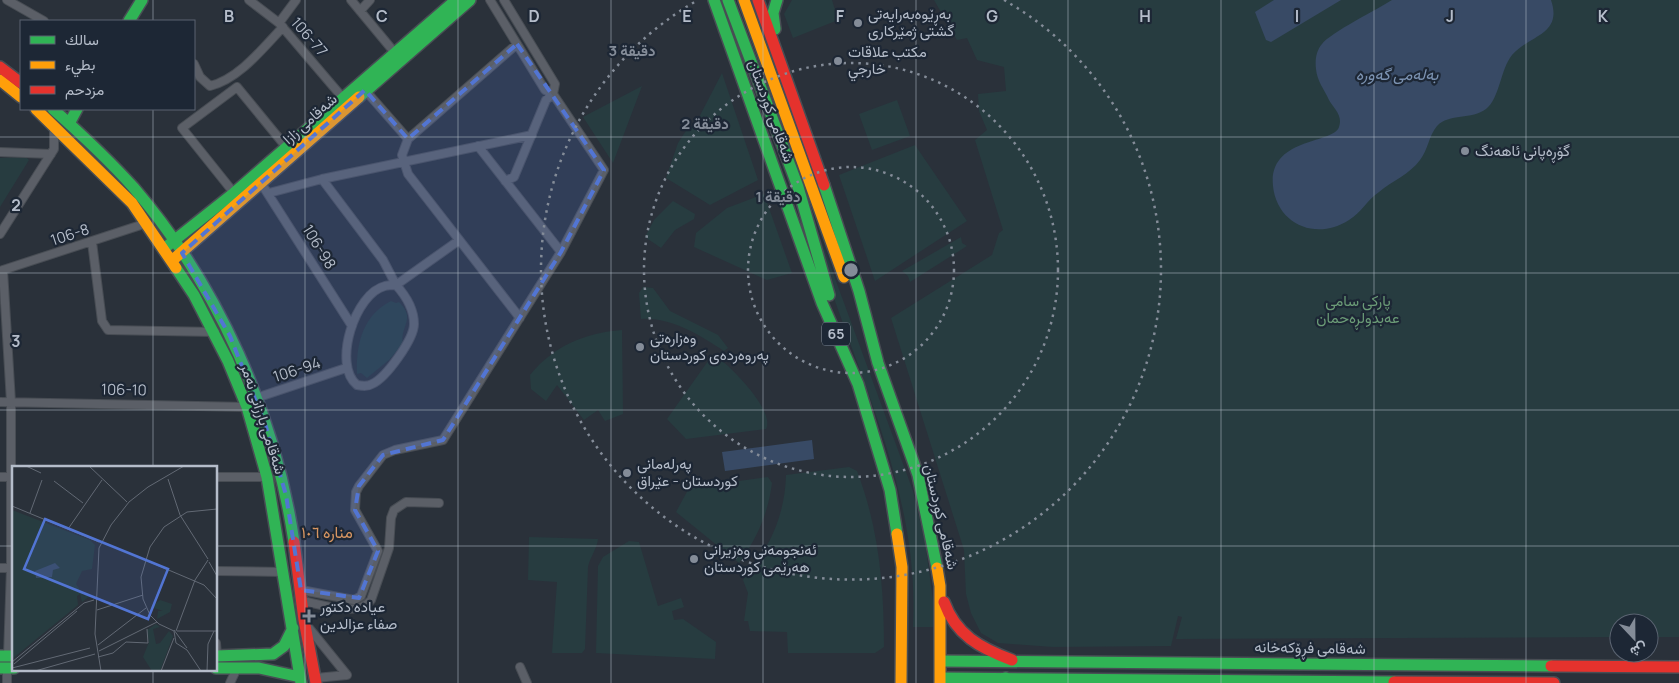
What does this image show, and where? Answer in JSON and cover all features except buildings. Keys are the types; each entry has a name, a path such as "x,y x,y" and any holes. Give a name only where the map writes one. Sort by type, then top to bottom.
{"main road":[{"path":"130,20 142,0"},
{"name":"شەقامی زازا","path":"164,248 174,242 287,148 456,0"},
{"name":"شەقامی زازا","path":"172,260 470,0"},
{"name":"شەقامی کوردستان","path":"728,0 798,187 890,490 902,567 904,605 901,683"},
{"name":"شەقامی کوردستان","path":"744,0 918,475 930,527 940,586 940,680"},
{"name":"شەقامی کوردستان","path":"758,0 778,50 859,291 878,363"},
{"path":"778,0 773,13 778,50"},
{"name":"شەقامی کوردستان","path":"715,3 822,303 853,372"},
{"path":"0,67 20,82"},
{"path":"0,80 20,96"},
{"name":"شەقامی بارزانی نەمر","path":"37,110 112,181 147,223 172,260 215,332 247,407 267,477 300,680"},
{"name":"شەقامی بارزانی نەمر","path":"55,110 70,122 132,186 182,253 230,336 256,398 286,495 304,620 316,680"},
{"path":"70,122 76,110"},
{"path":"940,586 952,622 960,632 981,649 1012,660"},
{"path":"218,656 273,654 284,646 293,628"},
{"name":"شەقامی فڕۆکەخانە","path":"941,661 1012,660 1679,667"},
{"path":"218,668 259,668 300,680 316,680"},
{"path":"259,668 278,674 288,683"},
{"path":"940,680 1006,678 1554,683"},
{"path":"981,683 1006,678"}],"street":[{"path":"7,0 42,20"},
{"name":"106-77","path":"249,0 281,25 343,98"},
{"path":"195,66 204,83 210,86 218,84 246,65 281,25 296,0"},
{"path":"351,0 395,53"},
{"path":"360,11 370,0"},
{"path":"301,595 354,600 361,596 378,551 355,510 356,492 359,486 383,455 395,450 443,440 560,252 604,170 553,94 545,90 490,0"},
{"path":"504,0 555,84 553,94 546,100 514,177 505,181"},
{"path":"517,44 408,138 404,145 403,162 408,174 458,241 520,318"},
{"path":"234,193 182,128 237,87 287,148"},
{"path":"365,90 408,138"},
{"path":"0,234 53,151 56,135 53,124"},
{"path":"269,193 322,179 532,135"},
{"path":"0,152 53,151 73,142"},
{"path":"478,146 560,252"},
{"path":"322,179 383,260 396,285 404,293 413,315 412,338 374,384 357,385 346,368 347,351 352,326 368,297 384,286 396,285 458,241"},
{"name":"106-98","path":"262,183 352,326"},
{"name":"106-8","path":"1,271 147,223"},
{"path":"92,242 102,322 108,330 215,332"},
{"path":"1,271 10,402 12,477 12,568 7,683"},
{"name":"106-94","path":"256,398 346,368"},
{"name":"106-10","path":"0,402 247,407"},
{"path":"0,477 12,477"},
{"path":"218,477 267,477"},
{"path":"301,595 356,609 365,606 371,600 389,548 391,518 394,510 406,502 439,503"},
{"path":"0,568 12,568"},
{"path":"218,571 283,572"},
{"path":"304,620 314,637 347,675"},
{"path":"520,667 527,683"},
{"path":"230,683 237,668"},
{"path":"316,680 347,675"},
{"path":"343,683 347,675"}],"highlighted area":[{"path":"517,44 604,170 561,252 443,440 383,455 359,486 355,510 378,551 359,598 301,590 286,495 266,427 230,336 182,253 365,90 408,139"}],"green space":[{"path":"792,0 832,0 838,20 793,38 784,14"},
{"name":"پارکی سامی عەبدولڕەحمان","path":"934,0 1679,0 1679,637 1659,637 1659,613 1609,613 1609,637 1176,639 1182,617 1178,616 1171,646 1053,647 998,643 981,633 971,613 966,594 964,550 891,318 992,255 999,233 1003,230 975,140 987,130 979,111 978,94 1006,91 1004,67 977,60 967,38 957,40"},
{"path":"722,73 758,180 710,205 666,178 678,143 689,126 694,127"},
{"path":"642,86 613,163 583,117"},
{"path":"897,100 910,136 872,150 859,114"},
{"path":"915,145 967,221 875,281 839,175"},
{"path":"26,157 29,160 0,207 0,158"},
{"path":"764,194 792,273 767,280 694,247 696,233 727,208"},
{"path":"673,201 695,214 694,219 675,230 661,248 645,237 654,220"},
{"path":"807,202 913,491 925,542 933,600 934,627 913,627 913,584 909,542 901,501 878,421 831,289"},
{"path":"961,237 962,243 967,246 910,282 908,276 902,271"},
{"path":"643,287 653,288 670,311 718,335 728,348 724,351 695,333 674,324 652,319 641,319 639,293"},
{"path":"391,301 399,302 407,313 402,338 403,344 389,360 367,378 361,373 357,374 358,352 363,332 373,315"},
{"path":"622,330 623,414 605,421 598,410 584,420 557,385 546,401 531,389 530,375 549,356 583,338 595,334"},
{"path":"713,354 739,377 758,400 767,421 766,429 686,439 667,419"},
{"path":"849,467 857,471 871,514 879,558 883,602 884,647 875,653 788,653 787,632 750,631 748,621 744,621 748,593 743,580 761,556 774,531 783,504 786,475"},
{"path":"768,477 772,483 765,515 756,535 739,563 676,512 689,488"},
{"path":"529,537 598,539 588,567 585,649 582,653 552,653 557,582 528,580"},
{"path":"629,541 639,542 658,606 681,598 684,607 672,611 674,620 683,619 716,642 715,659 596,653 598,566 603,557"}],"water":[{"path":"1274,0 1341,0 1271,42 1266,40 1255,12"},
{"name":"بەلەمی گەورە","path":"1392,0 1551,0 1553,12 1552,21 1548,28 1512,55 1494,98 1486,109 1474,114 1448,119 1437,126 1423,156 1416,165 1375,195 1349,220 1337,226 1324,229 1300,226 1282,211 1276,200 1273,186 1274,170 1280,158 1290,150 1335,132 1339,127 1339,116 1318,77 1316,59 1318,50 1334,34"},
{"path":"812,440 814,459 725,471 722,452"}],"traffic: fast":[{"path":"130,20 142,0"},
{"path":"166,247 234,193 456,0"},
{"path":"359,97 470,0"},
{"path":"714,0 822,303 858,384 890,490 897,534"},
{"path":"728,0 798,187 829,295"},
{"path":"775,29 773,13 777,0"},
{"path":"54,110 95,147 134,188 164,226 192,267 217,309 257,400 273,446 294,542"},
{"path":"70,122 76,110"},
{"path":"824,185 859,291 878,363 918,475 937,568"},
{"path":"176,268 194,295 228,361 247,407 267,477 301,683"},
{"path":"218,656 273,654 284,646 293,628"},
{"path":"0,656 12,656"},
{"path":"941,661 1551,666"},
{"path":"0,668 12,668"},
{"path":"218,668 259,668 300,677"},
{"path":"941,678 1394,682"},
{"path":"981,683 1006,678"}],"traffic: slow":[{"path":"744,0 844,277"},
{"path":"0,80 20,96"},
{"path":"175,258 359,97"},
{"path":"37,110 132,203 176,268"},
{"path":"897,534 902,567 901,683"},
{"path":"937,568 940,586 940,683"}],"traffic: jam":[{"path":"758,0 824,185"},
{"path":"0,67 20,82"},
{"path":"294,542 304,620 316,683"},
{"path":"944,602 955,623 970,639 990,651 1012,660"},
{"path":"1551,666 1679,667"},
{"path":"1394,682 1554,683"}],"place":[{"name":"بەڕێوەبەرایەتی گشتی ژمێركاری","path":"858,23"},
{"name":"مكتب علاقات خارجي","path":"838,61"},
{"name":"گۆڕەپانی ئاهەنگ","path":"1465,151"},
{"name":"وەزارەتی پەروەردەی کوردستان","path":"640,347"},
{"name":"پەرلەمانی کوردستان - عێراق","path":"627,473"},
{"name":"ئەنجومەنی وەزیرانی هەرێمی کوردستان","path":"694,559"},
{"name":"عياده دكتور صفاء عزالدين","path":"309,616"}],"district":[{"name":"منارە ١٠٦","path":"327,532"}]}
